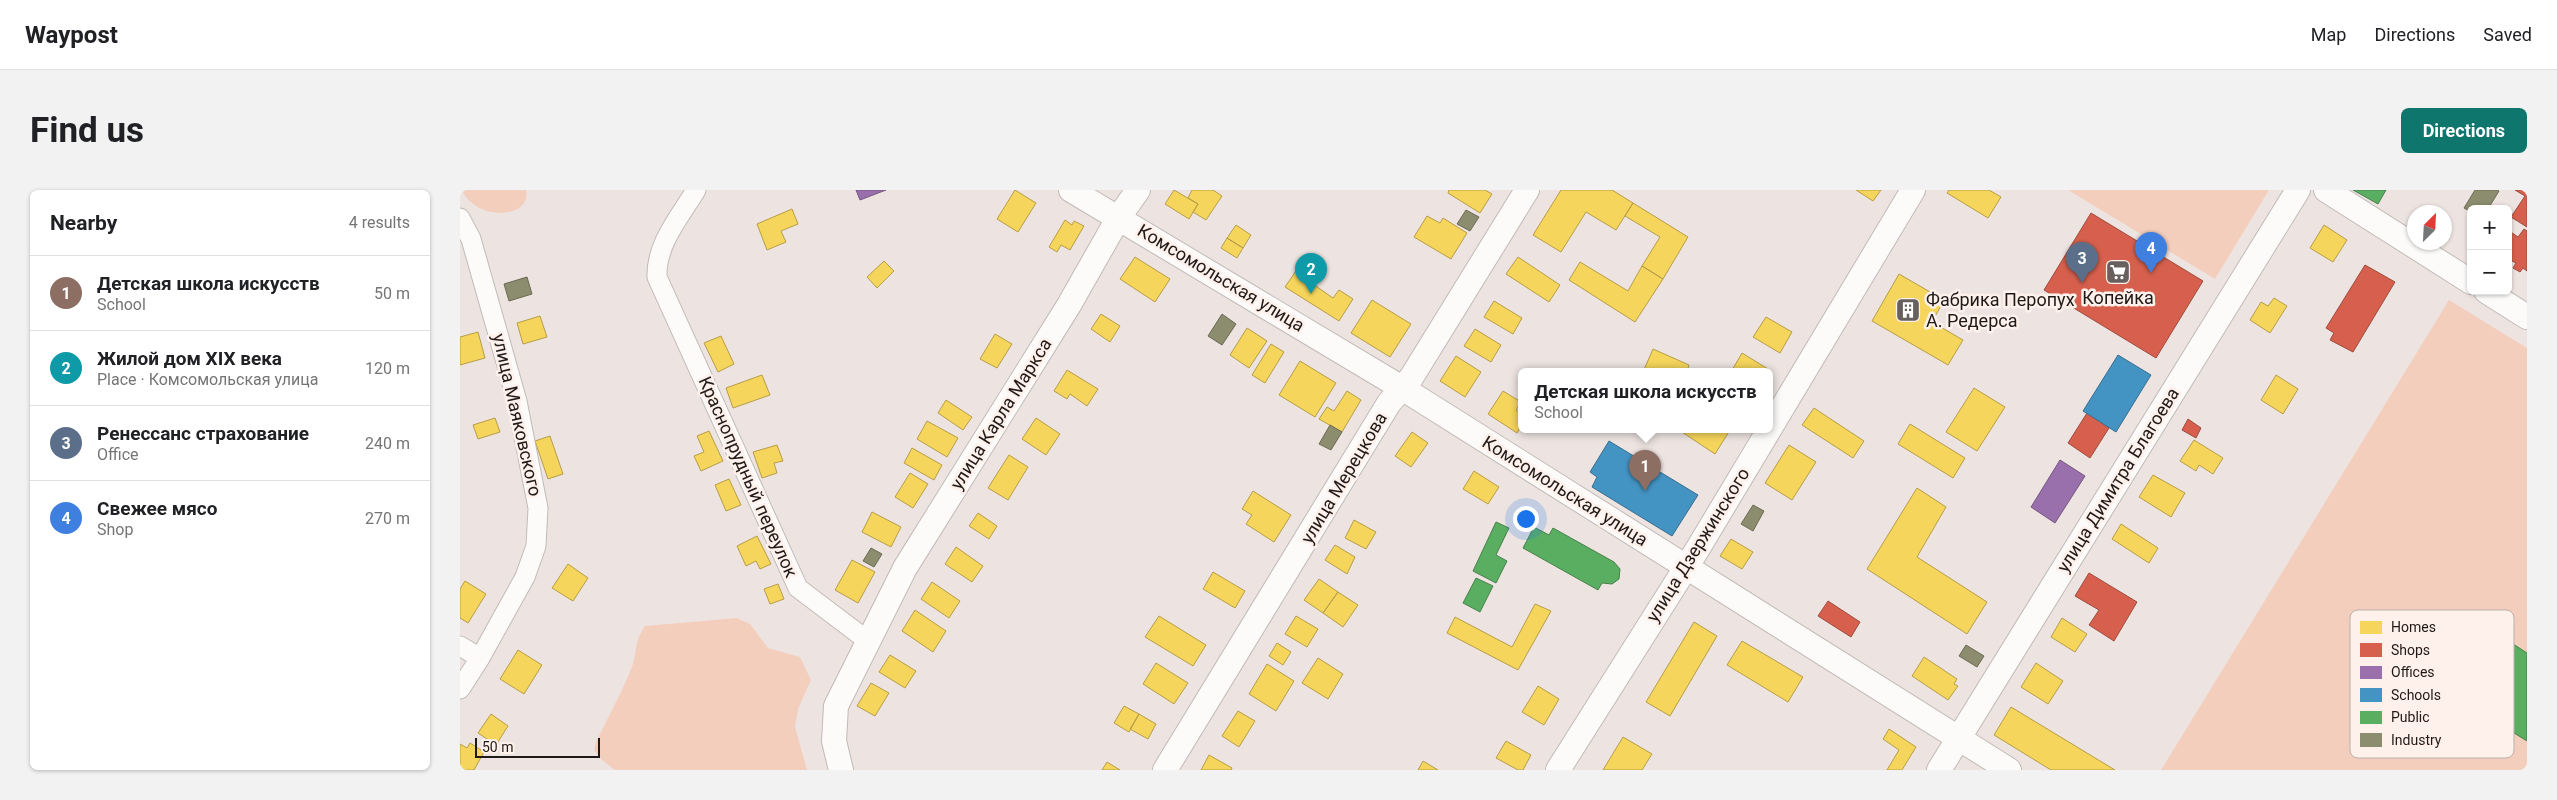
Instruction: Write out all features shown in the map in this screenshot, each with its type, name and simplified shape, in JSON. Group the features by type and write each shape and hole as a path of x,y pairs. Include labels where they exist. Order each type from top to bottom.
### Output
{"street":[{"name":"Краснопрудный переулок","path":"696,190 662,245 656,261 657,277 798,588 868,641"},
{"name":"Комсомольская улица","path":"1071,190 1402,388 2009,770"},
{"name":"улица Карла Маркса","path":"868,641 904,568 1069,304 1119,217 1138,190"},
{"name":"улица Мерецкова","path":"1166,770 1389,403 1402,388 1527,190"},
{"name":"улица Дзержинского","path":"1773,422 1913,190"},
{"name":"улица Димитра Благоева","path":"1938,770 2298,190"},
{"path":"2326,190 2467,279"},
{"name":"улица Маяковского","path":"460,218 471,239 517,401 538,508 536,546 525,577 480,658 460,689"},
{"path":"2492,295 2527,317"},
{"name":"улица Дзержинского","path":"1558,770 1686,566 1766,433"},
{"path":"841,770 834,741 836,706 868,641"},
{"path":"460,646 480,658"}],"shaded area":[{"path":"462,190 526,190 526,200 520,207 512,211 490,212 478,207 469,200"},
{"path":"2068,190 2269,190 2215,279"},
{"path":"2449,300 2527,348 2527,770 2161,770"},
{"path":"737,618 750,624 768,648 800,657 811,680 798,709 795,727 807,770 615,770 602,760 594,750 596,742 632,667 639,636 645,626"}],"building: Homes":[{"path":"1015,190 1036,203 1018,232 997,219"},
{"path":"1174,190 1198,204 1189,219 1165,204"},
{"path":"1192,190 1213,190 1222,196 1206,220 1193,212 1198,204 1188,198"},
{"path":"1449,190 1485,190 1492,194 1480,213 1448,193"},
{"path":"1561,190 1612,190 1633,203 1616,230 1586,212 1561,252 1533,235"},
{"path":"1856,190 1881,190 1873,201"},
{"path":"1949,190 1989,190 2001,197 1988,218 1947,193"},
{"path":"1633,203 1688,237 1663,279 1642,266 1660,237 1625,216"},
{"path":"792,209 798,224 781,231 786,242 767,250 757,224"},
{"path":"1427,216 1440,223 1443,218 1467,233 1451,259 1414,237"},
{"path":"1065,220 1072,225 1074,221 1084,226 1070,250 1061,245 1057,252 1049,247"},
{"path":"1236,225 1251,235 1243,248 1227,238"},
{"path":"2324,225 2347,240 2333,262 2310,248"},
{"path":"1227,238 1243,248 1237,258 1221,248"},
{"path":"1135,257 1170,279 1155,302 1120,279"},
{"path":"1518,257 1560,285 1549,302 1506,274"},
{"path":"884,261 894,271 877,288 867,277"},
{"path":"1580,262 1628,291 1642,266 1663,279 1635,322 1569,280"},
{"path":"1300,265 1316,274 1310,282 1333,298 1339,290 1353,299 1339,321 1285,287"},
{"name":"Фабрика Перопух А. Редерса","path":"1899,274 1944,300 1932,322 1963,340 1948,365 1872,321"},
{"path":"2274,298 2287,306 2270,333 2250,320 2261,302 2268,306"},
{"path":"1372,300 1411,324 1390,357 1351,333"},
{"path":"1494,301 1522,318 1513,334 1484,317"},
{"path":"1101,314 1120,326 1110,342 1091,329"},
{"path":"540,316 547,337 523,344 517,323"},
{"path":"1766,317 1792,332 1780,353 1753,337"},
{"path":"1247,328 1267,341 1249,368 1230,355"},
{"path":"1475,329 1501,345 1491,362 1464,346"},
{"path":"478,332 485,358 460,365 460,337"},
{"path":"995,334 1012,344 997,368 980,359"},
{"path":"721,336 734,364 718,372 704,343"},
{"path":"1271,344 1284,352 1265,383 1252,375"},
{"path":"1653,349 1689,365 1688,368 1645,368"},
{"path":"1742,353 1766,368 1733,368"},
{"path":"1456,356 1481,372 1465,397 1440,381"},
{"path":"1300,361 1336,383 1315,417 1279,395"},
{"path":"1067,370 1098,389 1087,406 1070,394 1067,399 1054,391"},
{"path":"762,375 770,395 733,408 726,388"},
{"path":"2276,375 2298,389 2283,414 2261,400"},
{"path":"1974,388 2005,407 1977,451 1946,432"},
{"path":"1347,391 1361,400 1342,432 1319,419 1327,407 1334,411"},
{"path":"1503,391 1518,400 1516,410 1518,412 1517,433 1488,414"},
{"path":"946,400 972,417 963,430 938,413"},
{"path":"1814,408 1864,441 1853,458 1802,425"},
{"path":"495,418 500,432 478,439 473,425"},
{"path":"1036,418 1060,434 1046,455 1022,439"},
{"path":"927,421 958,438 947,457 917,439"},
{"path":"1910,424 1965,458 1953,478 1898,444"},
{"path":"709,431 723,461 701,471 694,456 704,452 697,436"},
{"path":"1412,432 1428,443 1411,467 1395,456"},
{"path":"1684,433 1728,433 1715,454"},
{"path":"550,436 563,474 548,479 535,441"},
{"path":"2194,440 2223,458 2213,474 2199,465 2196,471 2180,461"},
{"path":"777,445 783,461 774,463 777,473 762,478 753,452"},
{"path":"1789,445 1816,462 1792,500 1765,483"},
{"path":"912,448 942,465 934,480 904,463"},
{"path":"1009,455 1028,467 1008,500 988,488"},
{"path":"1474,471 1499,487 1488,504 1463,489"},
{"path":"910,473 928,484 913,508 895,497"},
{"path":"2153,475 2185,493 2171,517 2139,497"},
{"path":"729,479 741,505 726,511 715,485"},
{"path":"1917,488 1946,507 1917,557 1987,602 1967,634 1867,569"},
{"path":"1253,491 1291,515 1274,542 1246,524 1252,515 1242,509"},
{"path":"872,512 901,527 891,547 862,532"},
{"path":"978,513 997,526 989,539 969,526"},
{"path":"1354,520 1376,532 1366,549 1345,538"},
{"path":"2121,524 2158,548 2149,563 2112,539"},
{"path":"757,536 771,564 760,569 756,561 746,566 737,546"},
{"path":"1731,539 1753,552 1742,569 1720,556"},
{"path":"1335,545 1355,557 1347,574 1325,560"},
{"path":"956,547 983,566 972,582 945,564"},
{"path":"852,560 875,572 858,603 835,590"},
{"path":"568,564 588,578 573,601 552,588"},
{"path":"1213,572 1245,591 1235,608 1203,589"},
{"path":"1319,579 1338,592 1323,613 1304,600"},
{"path":"465,581 486,594 468,623 460,618 460,589"},
{"path":"932,582 960,601 949,618 921,599"},
{"path":"778,584 784,599 770,604 764,589"},
{"path":"1338,592 1358,605 1343,627 1323,613"},
{"path":"1535,604 1551,611 1518,670 1447,633 1455,617 1512,647"},
{"path":"915,610 946,631 933,652 902,631"},
{"path":"1159,616 1206,645 1193,666 1145,637"},
{"path":"1296,616 1318,629 1307,647 1285,634"},
{"path":"2062,618 2087,634 2075,652 2051,637"},
{"path":"1694,622 1717,636 1670,716 1646,702"},
{"path":"1742,641 1803,677 1788,702 1727,665"},
{"path":"1277,643 1291,652 1283,665 1269,656"},
{"path":"518,650 542,665 524,694 500,679"},
{"path":"890,655 916,671 905,688 879,672"},
{"path":"1924,657 1957,679 1954,684 1958,686 1948,700 1912,676"},
{"path":"1318,658 1343,674 1328,699 1302,683"},
{"path":"1156,663 1188,683 1174,704 1143,684"},
{"path":"2036,663 2063,681 2048,704 2021,687"},
{"path":"1267,664 1294,681 1276,711 1249,694"},
{"path":"871,683 889,693 875,716 857,706"},
{"path":"1538,686 1559,699 1544,725 1522,712"},
{"path":"1124,706 1139,714 1129,732 1114,723"},
{"path":"2011,707 2115,770 2051,770 1994,735"},
{"path":"1238,711 1255,721 1239,747 1222,736"},
{"path":"491,714 508,726 496,745 478,733"},
{"path":"1139,714 1156,724 1148,739 1130,729"},
{"path":"1889,729 1916,747 1902,770 1887,770 1899,750 1883,739"},
{"path":"1623,737 1652,754 1642,770 1603,770"},
{"path":"1506,741 1531,755 1523,770 1518,770 1496,758"},
{"path":"470,743 484,752 474,770 465,770 460,767 460,744 467,748"},
{"path":"1209,755 1232,768 1231,770 1201,770"},
{"path":"1423,761 1438,770 1418,770"},
{"path":"1107,762 1120,770 1102,770"}],"building: Shops":[{"path":"2515,190 2527,190 2527,227 2512,218 2525,196"},
{"path":"2091,213 2203,281 2156,358 2044,290"},
{"path":"2524,229 2527,231 2527,271 2523,268 2520,272 2513,268 2516,263 2512,261 2512,233 2518,237"},
{"path":"2365,265 2395,282 2353,352 2330,340 2334,333 2326,328"},
{"path":"2087,413 2109,428 2090,458 2068,443"},
{"path":"2188,419 2201,428 2196,438 2182,430"},
{"path":"2089,573 2137,602 2114,641 2089,625 2099,610 2075,596"},
{"path":"1828,601 1860,622 1851,637 1818,616"}],"building: Offices":[{"path":"856,190 886,190 860,200"},
{"path":"2060,460 2085,476 2055,523 2031,507"}],"building: Schools":[{"path":"2118,355 2151,375 2116,432 2083,411"},
{"path":"1609,441 1698,495 1672,536 1592,487 1597,477 1590,472"}],"building: Public":[{"path":"2353,190 2386,190 2378,204"},
{"path":"1496,522 1509,528 1496,555 1507,561 1496,583 1473,571"},
{"path":"1534,527 1549,535 1553,528 1614,562 1620,569 1619,579 1612,584 1602,583 1598,590 1523,548"},
{"path":"1476,578 1493,586 1480,612 1463,603"},
{"path":"2514,645 2527,653 2527,741 2514,733"}],"building: Industry":[{"path":"2475,190 2499,191 2490,205 2467,205 2467,210 2464,208"},
{"path":"1466,210 1479,217 1470,231 1457,224"},
{"path":"527,277 532,294 509,301 504,284"},
{"path":"1222,314 1236,324 1222,345 1208,336"},
{"path":"1330,425 1342,432 1331,450 1319,444"},
{"path":"1753,505 1764,511 1753,531 1741,524"},
{"path":"871,548 882,554 874,567 863,561"},
{"path":"1966,645 1984,656 1977,667 1959,656"}],"place":[{"name":"Копейка","path":"2118,272"},
{"name":"Свежее мясо","path":"2151,273"},
{"name":"Ренессанс страхование","path":"2082,283"},
{"name":"Жилой дом XIX века","path":"1311,294"},
{"name":"Фабрика Перопух А. Редерса","path":"1908,310"},
{"name":"Детская школа искусств","path":"1645,491"}]}
